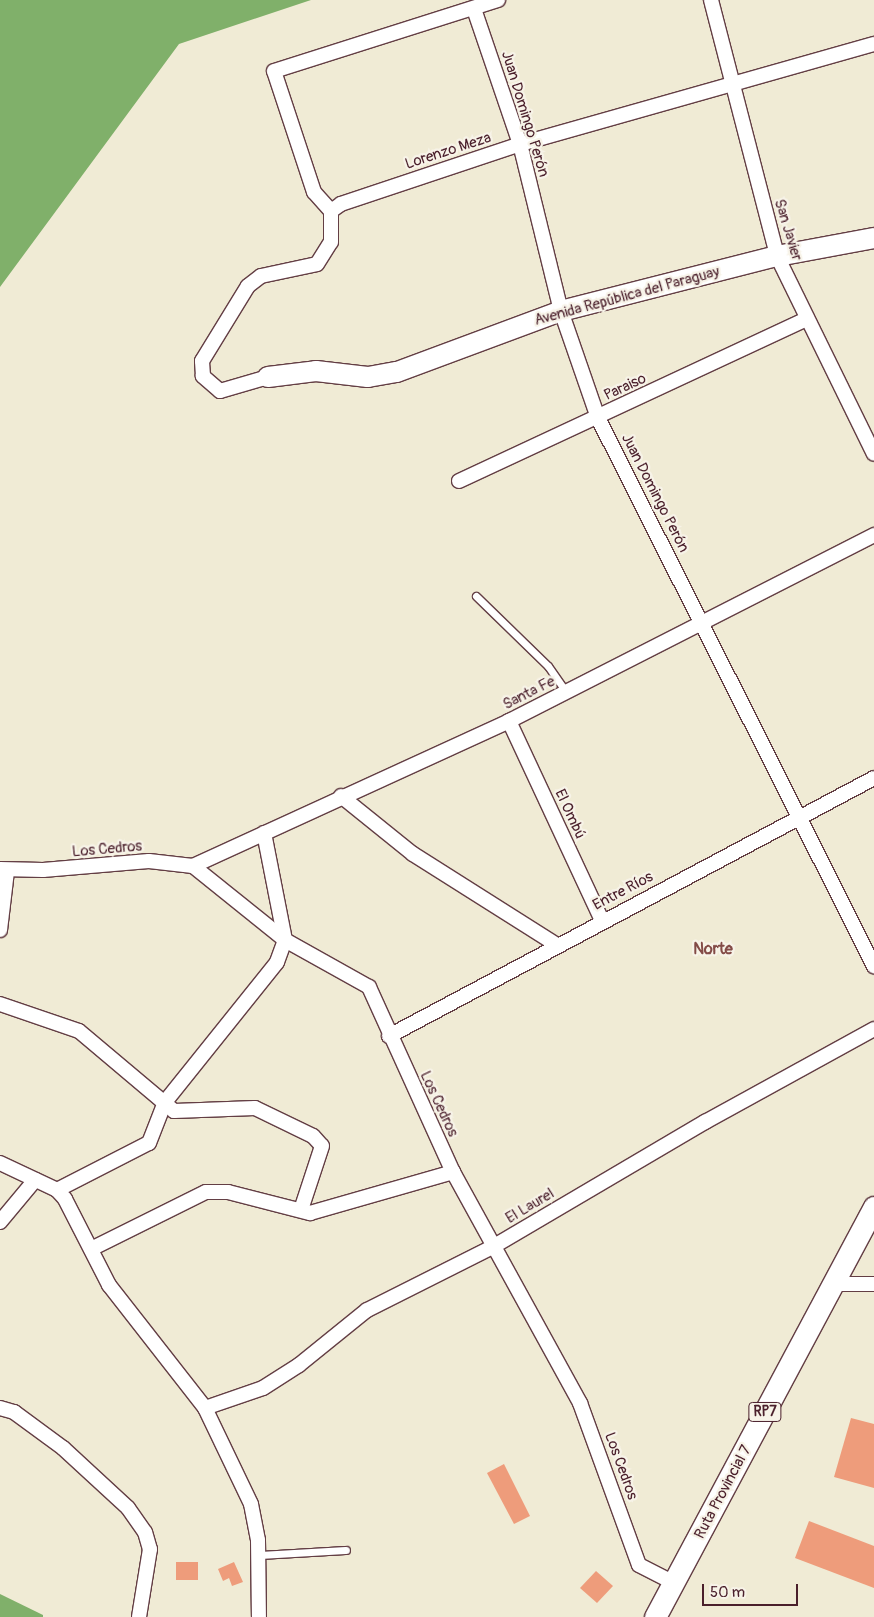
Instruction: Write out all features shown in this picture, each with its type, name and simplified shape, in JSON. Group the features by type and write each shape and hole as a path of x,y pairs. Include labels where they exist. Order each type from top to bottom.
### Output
{"main road":[{"name":"Avenida República del Paraguay","path":"268,377 316,370 368,377 397,372 561,311 777,256 874,238"},
{"name":"Ruta Provincial 7","path":"655,1617 874,1207"}],"street":[{"path":"268,377 220,392 203,376 202,361 248,286 261,276 317,264 331,242 328,224 331,211 314,192 274,71 498,0"},
{"name":"San Javier","path":"711,0 731,87 777,256 805,320 874,454"},
{"name":"Juan Domingo Perón","path":"474,9 520,144 561,311 598,418 703,623 796,817 874,966"},
{"name":"Lorenzo Meza","path":"331,211 520,144 731,87 874,44"},
{"name":"Paraiso","path":"459,481 598,418 805,320"},
{"name":"Santa Fe","path":"193,866 341,796 509,721 874,536"},
{"name":"El Ombú","path":"509,721 602,920"},
{"name":"Entre Ríos","path":"389,1036 602,920 796,817 874,778"},
{"path":"341,796 413,854 557,945"},
{"path":"57,1190 149,1143 165,1102 277,962 285,940 264,833"},
{"name":"Los Cedros","path":"4,870 149,861 193,866 285,940 369,987 389,1036 452,1172 496,1245 580,1403 639,1565 674,1583"},
{"path":"0,930 4,870"},
{"path":"0,1004 80,1031 165,1102 184,1114 255,1108 313,1136 322,1146 301,1210"},
{"name":"El Laurel","path":"205,1408 263,1388 300,1365 367,1310 496,1245 705,1122 874,1029"},
{"path":"0,1164 57,1190 130,1315 205,1408 251,1504 259,1556 260,1617"},
{"path":"91,1249 206,1192 228,1192 301,1210 334,1208 452,1172"},
{"path":"0,1222 35,1180"},
{"path":"834,1284 874,1284"},
{"path":"0,1408 14,1412 63,1448 128,1508 146,1532 150,1549 139,1617"}],"lane":[{"path":"476,596 548,666 566,692"},
{"path":"259,1556 346,1550"}],"green space":[{"path":"0,0 311,0 179,44 0,287"},
{"path":"0,1594 43,1615 43,1617 0,1617"}],"building":[{"path":"851,1418 874,1424 874,1488 834,1477"},
{"path":"504,1464 530,1516 514,1524 487,1473"},
{"path":"809,1521 874,1546 874,1588 795,1558"},
{"path":"176,1562 198,1562 198,1580 176,1580"},
{"path":"234,1562 243,1582 232,1586 229,1578 223,1581 218,1569"},
{"path":"596,1571 613,1586 597,1603 580,1588"}],"district":[{"name":"Norte","path":"713,949"}]}
